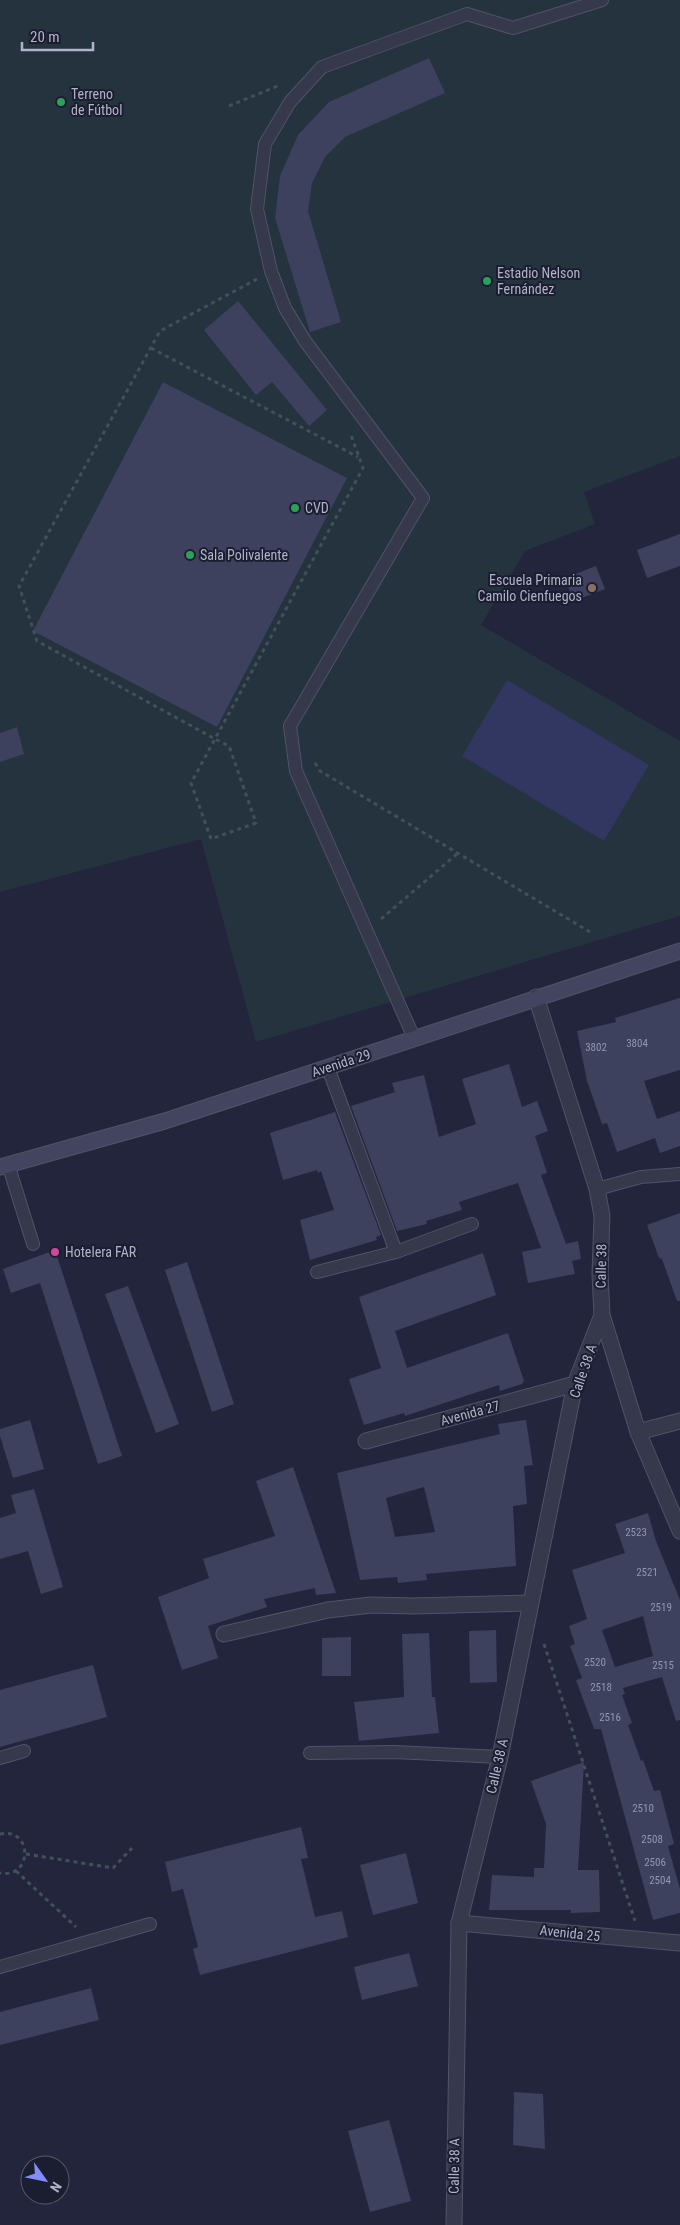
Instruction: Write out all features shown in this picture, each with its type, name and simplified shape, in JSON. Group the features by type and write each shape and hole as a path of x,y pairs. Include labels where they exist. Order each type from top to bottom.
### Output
{"main road":[{"name":"Avenida 29","path":"4,1166 165,1121 680,951"}],"street":[{"name":"Calle 38","path":"536,997 597,1190 602,1216 600,1274 602,1315 638,1432 680,1531"},
{"name":"Calle 38 A","path":"454,2225 460,1923 500,1757 575,1384 602,1315"},
{"name":"Avenida 27","path":"366,1442 575,1384"},
{"path":"638,1432 680,1421"},
{"path":"224,1634 328,1610 371,1605 414,1606 530,1603"},
{"name":"Avenida 25","path":"460,1923 680,1943"}],"lane":[{"path":"414,1038 296,771 290,726 423,498 305,342 285,308 271,271 258,210 265,144 290,102 322,67 467,14 513,28 602,0"},
{"path":"328,1068 396,1252"},
{"path":"4,1166 33,1244"},
{"path":"597,1190 641,1177 680,1174"},
{"path":"317,1272 396,1252 472,1224"},
{"path":"0,1758 24,1751"},
{"path":"310,1753 394,1752 500,1757"},
{"path":"0,1967 150,1924"}],"path":[{"path":"229,106 285,83"},
{"path":"271,271 160,331 19,586 36,641 215,739 229,746 256,823 211,839 191,783 215,739 363,468 350,432"},
{"path":"151,348 359,458"},
{"path":"312,758 320,772 590,932"},
{"path":"367,931 458,853"},
{"path":"543,1641 641,1940"},
{"path":"0,1834 11,1834 17,1837 22,1841 26,1854 21,1866 16,1871 0,1873"},
{"path":"26,1854 113,1868 132,1848"},
{"path":"16,1871 91,1941"}],"shaded area":[{"name":"CVD","path":"0,0 680,0 680,456 584,492 595,524 525,551 481,625 680,741 680,916 256,1042 201,839 0,892"}],"water":[{"path":"507,680 649,765 604,841 462,756"}],"building":[{"path":"429,58 445,93 345,137 325,157 312,183 308,211 341,322 310,332 275,218 280,176 298,135 329,102"},
{"path":"238,301 327,410 309,426 272,382 256,395 204,330"},
{"name":"Sala Polivalente","path":"163,382 347,478 217,727 33,631"},
{"path":"680,534 680,566 647,578 637,550"},
{"path":"596,566 605,589 574,601 565,578"},
{"path":"17,727 24,754 0,762 0,733"},
{"path":"680,998 680,1070 644,1081 657,1119 680,1111 680,1146 660,1153 655,1138 617,1152 607,1123 602,1124 587,1081 577,1031 616,1022 615,1018"},
{"path":"509,1064 522,1107 537,1101 548,1131 535,1136 547,1173 541,1175 566,1244 578,1241 581,1259 572,1261 575,1274 528,1283 522,1252 541,1248 518,1183 459,1202 462,1210 426,1221 427,1224 397,1231 351,1106 395,1092 392,1083 424,1075 439,1137 476,1124 462,1079"},
{"path":"335,1112 381,1235 376,1237 377,1240 310,1260 300,1220 334,1210 321,1171 318,1173 317,1170 283,1180 270,1133"},
{"path":"680,1213 680,1301 677,1301 647,1225"},
{"path":"55,1250 122,1456 98,1464 40,1283 11,1293 3,1269"},
{"path":"483,1253 496,1295 395,1331 407,1368 508,1333 524,1381 522,1384 500,1391 499,1385 405,1416 404,1413 364,1425 349,1379 381,1368 359,1297"},
{"path":"187,1262 234,1404 212,1412 165,1270"},
{"path":"128,1286 179,1424 156,1433 105,1294"},
{"path":"30,1420 44,1469 13,1478 0,1436 0,1429"},
{"path":"526,1420 533,1465 524,1466 527,1504 513,1506 516,1566 426,1574 427,1580 398,1583 397,1577 360,1580 337,1473 500,1434 498,1424","holes":["424,1487 435,1532 395,1537 386,1498"]},
{"path":"293,1467 336,1593 316,1595 315,1588 264,1599 267,1607 208,1626 218,1658 182,1670 158,1597 209,1578 203,1559 275,1536 256,1481"},
{"path":"34,1489 63,1587 41,1594 28,1551 0,1559 0,1518 16,1513 11,1495"},
{"path":"648,1513 656,1541 680,1600 680,1720 676,1721 662,1677 623,1688 625,1694 622,1695 632,1723 628,1725 641,1761 643,1760 654,1791 660,1790 674,1844 668,1846 680,1889 680,1913 653,1920 601,1729 594,1729 576,1680 582,1678 570,1646 575,1644 569,1626 587,1619 572,1570 625,1553 615,1524","holes":["643,1616 653,1656 615,1667 602,1630"]},
{"path":"496,1630 497,1682 470,1683 469,1631"},
{"path":"429,1633 432,1697 435,1697 439,1733 359,1741 354,1702 404,1697 402,1634"},
{"path":"351,1637 351,1676 322,1676 322,1638"},
{"path":"93,1665 107,1717 0,1747 0,1690"},
{"path":"584,1762 578,1870 599,1870 600,1912 571,1913 571,1910 489,1910 492,1875 534,1877 534,1868 544,1868 546,1824 531,1781"},
{"path":"301,1827 308,1858 301,1859 315,1917 342,1911 348,1937 200,1975 193,1949 198,1947 183,1889 172,1892 165,1862"},
{"path":"406,1853 418,1903 373,1915 360,1865"},
{"path":"409,1953 418,1986 362,2000 354,1967"},
{"path":"91,1988 99,2020 0,2045 0,2012"},
{"path":"514,2092 543,2094 545,2149 513,2145"},
{"path":"389,2120 411,2201 370,2212 348,2131"}],"place":[{"name":"Terreno de Fútbol","path":"61,102"},
{"name":"Estadio Nelson Fernández","path":"487,281"},
{"name":"CVD","path":"295,508"},
{"name":"Sala Polivalente","path":"190,555"},
{"name":"Escuela Primaria Camilo Cienfuegos","path":"592,588"},
{"name":"Hotelera FAR","path":"55,1252"}]}
